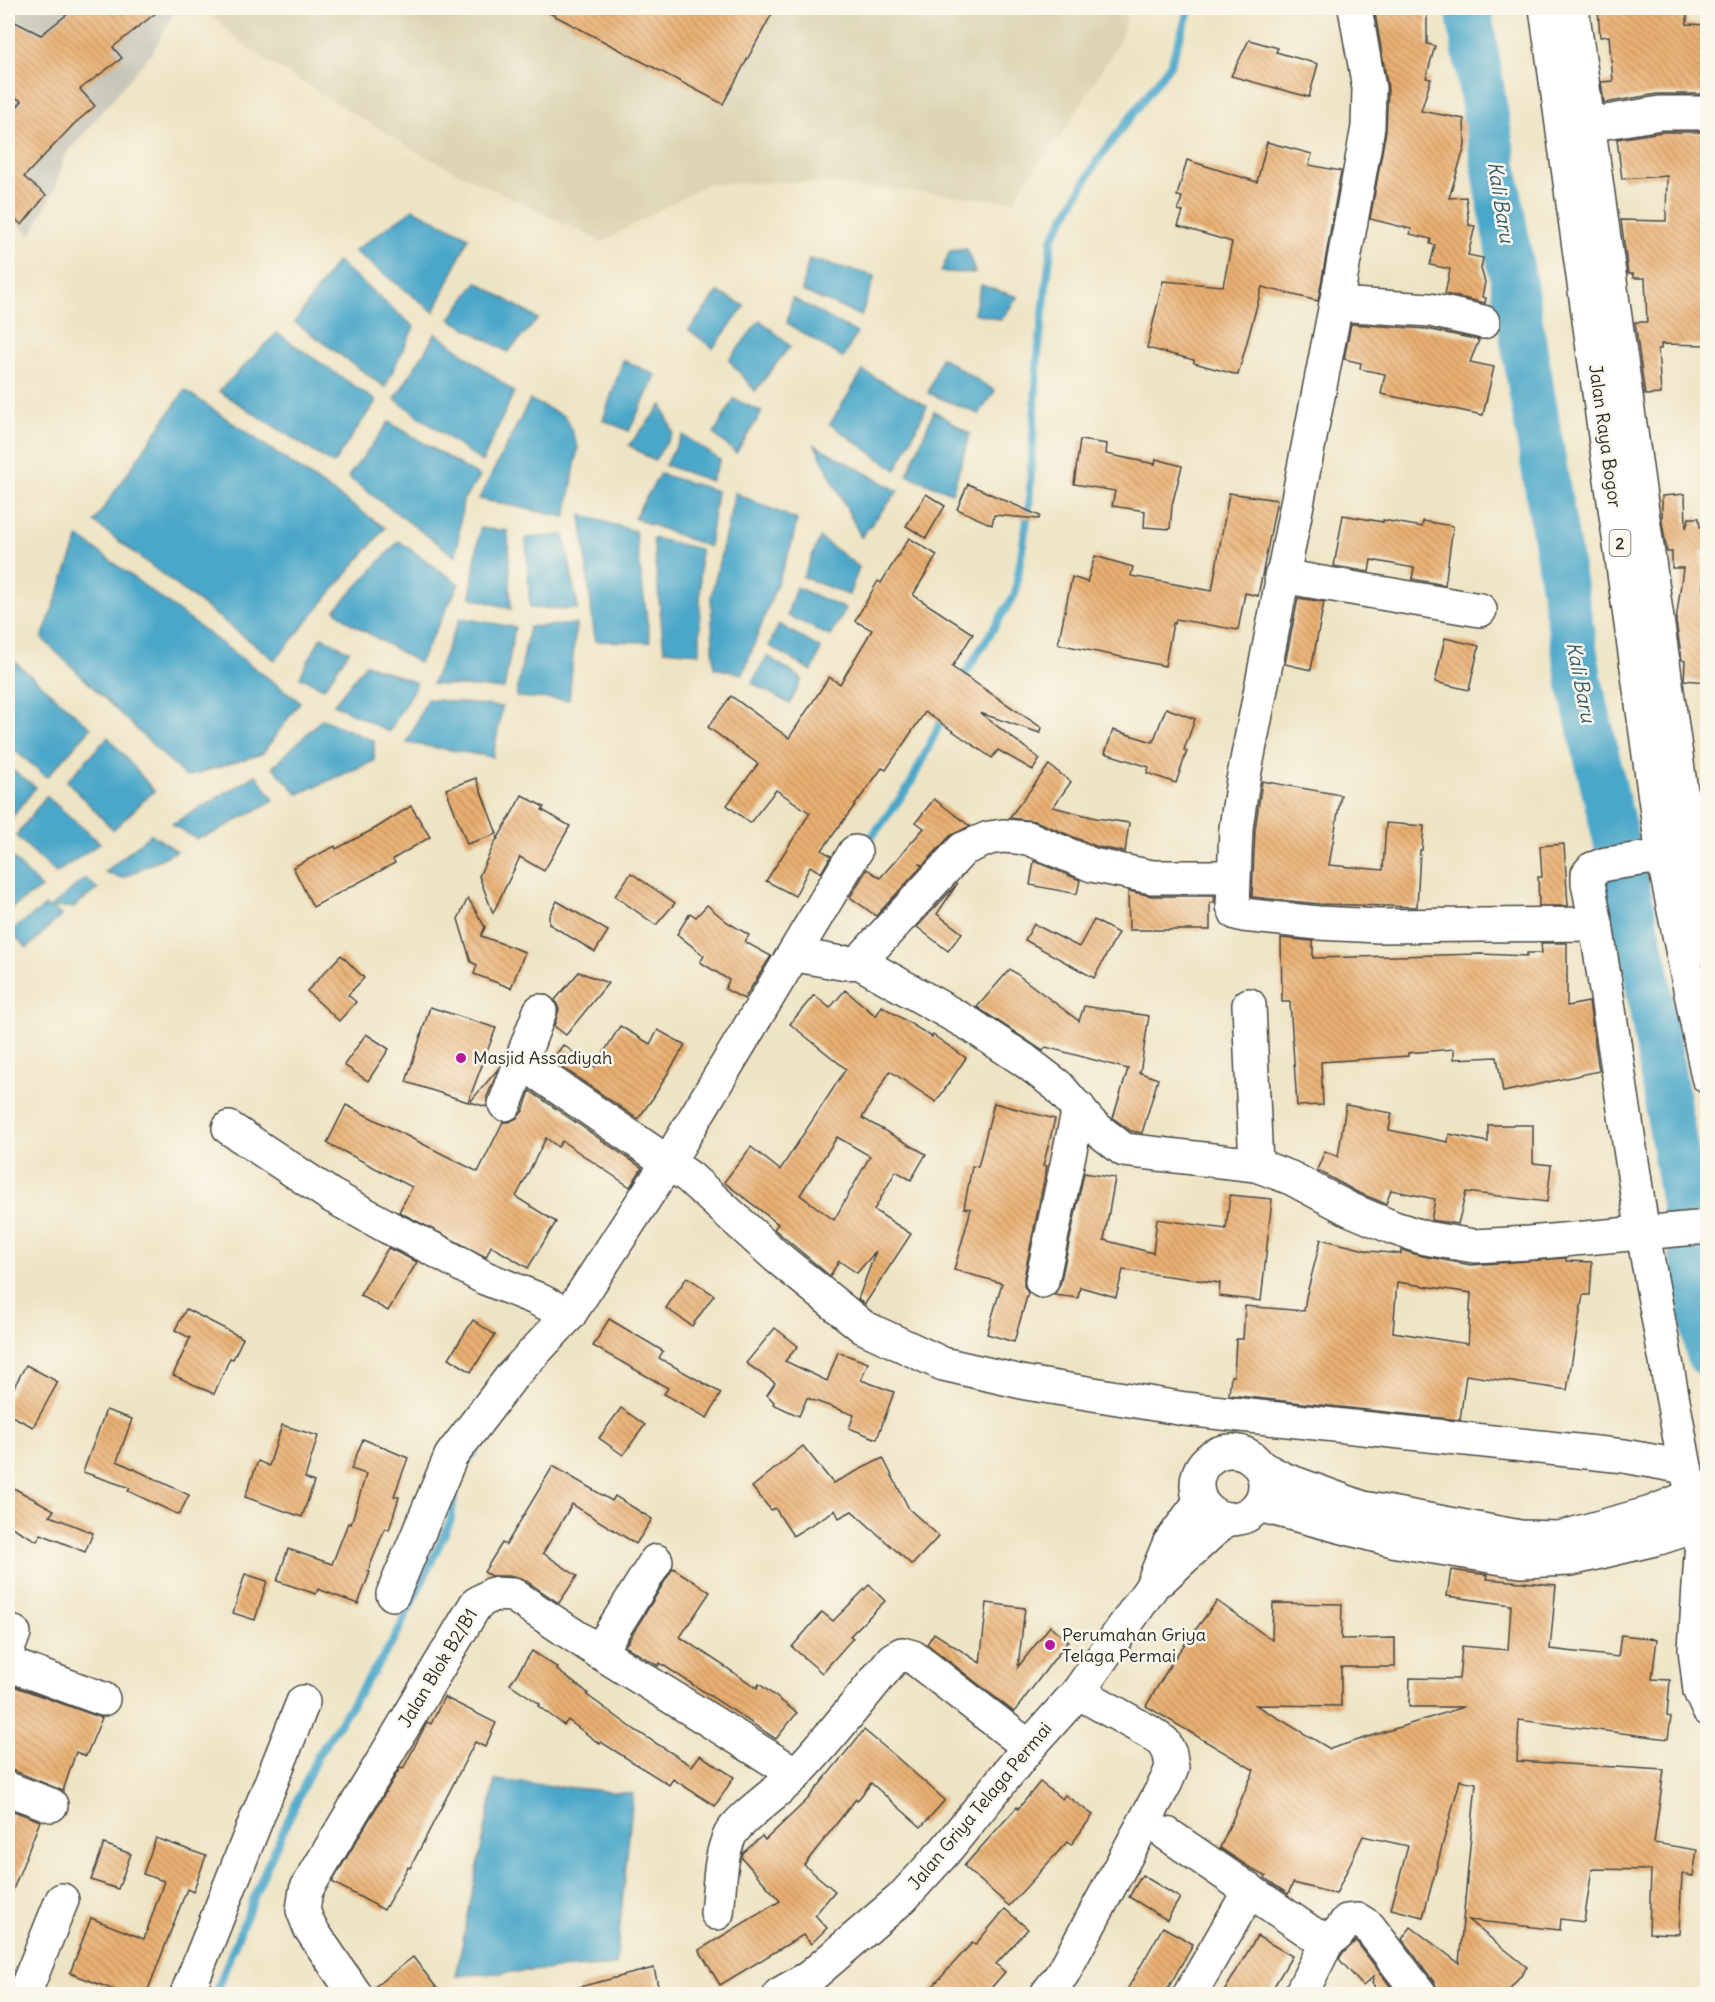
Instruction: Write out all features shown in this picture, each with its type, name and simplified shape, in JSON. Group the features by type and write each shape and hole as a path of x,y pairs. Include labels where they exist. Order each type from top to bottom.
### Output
{"main road":[{"path":"1355,8 1370,100 1368,127 1336,304 1281,576 1242,786 1236,828 1233,906 1236,913 1243,915 1318,923 1379,926 1596,924"},
{"name":"Jalan Raya Bogor","path":"1546,8 1652,858 1707,1077"},
{"name":"Jalan Raya Bogor","path":"1572,8 1689,844 1707,948"},
{"path":"1588,125 1660,113 1707,113"},
{"path":"1336,304 1430,310 1483,322"},
{"path":"1281,576 1480,610"},
{"path":"850,963 963,849 989,838 1003,836 1028,838 1092,864 1152,877 1233,877"},
{"path":"393,1594 451,1456 512,1376 569,1315 677,1168 855,852"},
{"path":"1652,858 1592,868 1588,874 1588,883 1701,1497 1695,1649 1700,1691 1707,1709"},
{"path":"798,956 850,963 971,1025 1058,1086 1092,1125 1124,1150"},
{"path":"1249,1005 1256,1165"},
{"path":"505,1104 540,1011"},
{"path":"520,1061 677,1168 777,1257 863,1327 944,1364 1026,1383 1185,1409 1624,1456 1701,1497"},
{"path":"1042,1281 1079,1108"},
{"path":"229,1128 332,1196 388,1227 485,1278 535,1298 569,1315"},
{"path":"1068,1158 1124,1150 1256,1165 1291,1178 1348,1209 1394,1228 1425,1238 1474,1246 1651,1234 1707,1227"},
{"path":"1225,1451 1239,1452 1251,1457 1260,1467 1265,1479 1265,1493 1251,1514 1239,1519 1213,1511 1196,1490 1197,1476 1203,1464 1213,1455 1225,1451"},
{"path":"1260,1467 1284,1479 1363,1508 1520,1537 1560,1538 1655,1526"},
{"path":"1259,1505 1397,1541 1521,1560 1571,1559 1655,1526 1701,1497"},
{"name":"Jalan Griya Telaga Permai","path":"780,1995 810,1977 902,1898 945,1851 1029,1747 1078,1692 1151,1588 1169,1544 1213,1511"},
{"path":"599,1652 656,1560"},
{"name":"Jalan Blok B2/B1","path":"355,1995 310,1928 303,1910 306,1890 476,1604 493,1593 513,1595 599,1652 796,1774"},
{"path":"10,1649 103,1699"},
{"path":"717,1912 723,1859 731,1834 796,1774 834,1733 893,1659 902,1654 913,1658 1029,1747"},
{"path":"1047,1995 1063,1973 1167,1782 1172,1768 1170,1754 1164,1742 1078,1692"},
{"path":"187,1995 303,1702"},
{"path":"8,1789 51,1805"},
{"path":"1167,1834 1313,1934 1328,1940"},
{"path":"1190,1995 1250,1890"},
{"path":"24,1995 62,1900"},
{"path":"1301,1995 1328,1940 1337,1935 1347,1921 1358,1920 1369,1927 1420,1995"}],"shaded area":[{"path":"8,8 177,8 153,51 64,157 55,189 31,235 8,217"},
{"path":"204,8 1129,8 1120,40 1062,135 1026,179 1014,201 807,182 707,184 602,242 424,156 251,51"}],"water":[{"path":"413,209 469,237 434,312 354,251"},
{"path":"967,249 975,273 941,272 950,251"},
{"path":"809,259 875,276 861,316 802,291"},
{"path":"337,261 414,327 385,387 295,322"},
{"path":"477,282 538,319 508,352 450,319"},
{"path":"981,285 1018,297 1001,320 974,313"},
{"path":"718,292 745,306 713,348 689,330"},
{"path":"792,298 857,333 843,358 787,323"},
{"path":"760,320 790,346 755,391 729,360"},
{"path":"277,333 376,401 333,464 219,391"},
{"path":"436,333 514,392 482,462 395,399"},
{"path":"941,357 995,391 979,414 928,393"},
{"path":"623,360 656,375 629,431 603,420"},
{"path":"863,371 927,406 896,470 830,424"},
{"path":"185,390 385,528 275,660 94,522"},
{"path":"734,399 762,412 736,453 714,434"},
{"path":"530,400 566,417 578,447 566,517 479,499"},
{"path":"662,405 673,433 654,461 629,445"},
{"path":"934,411 970,434 952,493 907,475"},
{"path":"389,422 480,477 463,500 456,557 348,477"},
{"path":"683,435 720,460 711,481 665,465"},
{"path":"815,445 898,491 861,537"},
{"path":"660,474 717,491 709,547 634,518"},
{"path":"735,493 797,520 791,546 743,674 714,668 711,597"},
{"path":"581,515 635,531 650,642 595,641"},
{"path":"480,528 508,531 511,609 470,597"},
{"path":"564,535 578,609 530,608 526,538"},
{"path":"79,537 300,702 262,754 186,777 42,638"},
{"path":"653,538 700,549 700,653 664,650"},
{"path":"820,538 859,567 849,595 803,577"},
{"path":"399,541 459,584 419,663 349,622 335,610"},
{"path":"796,587 846,609 830,636 787,615"},
{"path":"460,618 515,627 504,689 432,684"},
{"path":"576,624 569,700 516,697 529,627"},
{"path":"779,624 821,649 812,671 769,646"},
{"path":"321,637 349,651 324,688 300,677"},
{"path":"8,656 91,728 47,777 8,745"},
{"path":"767,656 802,679 790,704 752,683"},
{"path":"366,664 417,683 389,732 334,704"},
{"path":"427,699 502,707 493,757 407,743"},
{"path":"322,719 374,741 374,761 298,794 273,767"},
{"path":"108,737 154,791 113,830 67,781"},
{"path":"8,767 36,787 8,822"},
{"path":"256,775 274,800 214,833 196,839 172,824"},
{"path":"46,796 100,843 56,873 16,836"},
{"path":"151,834 177,851 122,878 105,872"},
{"path":"8,853 41,888 8,910"},
{"path":"85,878 98,889 73,907 51,908 62,915 27,948 10,931 46,906 50,908"},
{"path":"495,1780 633,1794 616,1965 456,1976"}],"building":[{"path":"75,8 162,8 113,47 122,58 80,89 95,106 74,124 24,177 46,195 22,225 8,213 8,117 22,101 8,94 8,32 13,21 41,35"},
{"path":"540,8 775,8 723,104"},
{"path":"1374,8 1427,8 1427,44 1435,46 1426,78 1431,79 1421,111 1464,119 1465,146 1449,198 1466,197 1469,225 1475,226 1468,255 1483,258 1481,269 1485,282 1482,297 1486,298 1485,303 1445,294 1450,269 1430,265 1435,245 1430,244 1431,239 1410,234 1411,229 1370,219 1386,130 1388,88"},
{"path":"1687,8 1687,24 1707,25 1707,94 1657,94 1604,103 1601,82 1613,81 1609,36 1600,37 1598,9"},
{"path":"1249,40 1278,48 1276,52 1318,64 1309,97 1231,76"},
{"path":"1662,132 1707,132 1707,345 1661,344 1661,349 1658,349 1661,394 1645,395 1635,322 1647,322 1645,278 1633,278 1633,274 1628,274 1621,220 1666,221 1667,176 1622,179 1617,139"},
{"path":"1267,142 1312,154 1309,165 1341,171 1318,301 1262,287 1238,375 1194,363 1194,360 1147,348 1163,281 1223,286 1232,242 1178,226 1183,212 1178,210 1182,197 1177,196 1187,160 1257,182"},
{"path":"1351,324 1427,329 1479,340 1470,362 1494,367 1483,415 1381,394 1385,374 1360,369 1361,363 1344,359"},
{"path":"1080,440 1107,444 1106,454 1155,464 1156,459 1182,466 1172,505 1170,529 1144,527 1145,511 1112,506 1115,491 1074,484"},
{"path":"968,484 1040,516 1039,519 994,515 992,525 957,509"},
{"path":"1229,493 1277,500 1258,596 1245,593 1238,630 1176,619 1175,624 1173,623 1165,666 1058,644 1072,577 1087,582 1095,556 1133,567 1131,576 1212,591"},
{"path":"926,494 945,506 926,538 906,526"},
{"path":"1685,494 1686,528 1689,518 1699,518 1700,527 1707,527 1707,551 1701,551 1704,591 1707,591 1707,682 1684,680 1685,661 1682,660 1676,622 1683,568 1672,568 1672,552 1667,552 1662,522 1662,496"},
{"path":"1343,515 1422,527 1423,521 1453,526 1445,585 1412,579 1414,568 1371,560 1369,572 1334,566"},
{"path":"909,538 937,555 913,595 973,634 952,667 1042,728 1040,733 980,713 1040,759 1033,770 998,750 992,758 925,712 886,770 882,768 822,850 831,856 821,873 810,866 795,896 766,881 810,813 776,790 750,823 727,805 758,764 708,727 731,696 789,738 829,677 840,684 872,630 855,621 878,581 881,583"},
{"path":"1298,598 1324,602 1311,670 1285,664"},
{"path":"1445,638 1479,646 1469,690 1435,682"},
{"path":"1166,708 1195,719 1176,783 1147,773 1149,767 1105,753 1113,730 1153,742"},
{"path":"1049,765 1071,782 1053,807 1096,818 1129,823 1125,852 1098,847 1035,821 1009,818"},
{"path":"476,778 497,834 467,844 446,789"},
{"path":"1262,781 1341,795 1329,865 1383,870 1386,823 1424,826 1422,850 1420,850 1417,907 1319,904 1252,897 1255,830"},
{"path":"522,795 544,807 542,810 570,826 544,871 520,857 493,913 479,876 498,836 498,838"},
{"path":"934,799 970,826 950,836 923,865 919,864 922,866 876,916 850,897 867,869 880,878 924,828 916,822"},
{"path":"411,806 430,837 393,859 395,863 313,907 293,867 335,846 336,849"},
{"path":"1564,844 1568,906 1539,906 1538,877 1542,877 1540,846"},
{"path":"1034,861 1080,880 1077,894 1030,885"},
{"path":"631,873 675,903 656,925 615,896"},
{"path":"957,884 937,914 962,933 948,951 917,927"},
{"path":"1128,891 1152,896 1215,896 1214,903 1210,902 1210,930 1129,930"},
{"path":"468,898 485,927 481,936 525,952 511,988 474,974 477,965 471,962 458,919"},
{"path":"557,901 608,931 595,952 549,924 549,916"},
{"path":"707,905 727,922 749,935 745,942 771,956 744,999 725,989 729,980 700,962 704,956 677,934 690,913 696,917"},
{"path":"1094,920 1118,933 1094,978 1025,940 1034,924 1079,947"},
{"path":"1281,938 1313,941 1313,958 1481,954 1527,956 1527,953 1542,953 1541,943 1567,943 1567,1006 1589,1002 1599,1071 1503,1092 1497,1057 1454,1059 1454,1049 1408,1053 1408,1056 1321,1062 1323,1105 1297,1106 1290,1002 1282,1002"},
{"path":"341,955 364,978 348,995 356,1002 339,1021 307,991"},
{"path":"1010,969 1079,1021 1084,1006 1149,1016 1140,1073 1158,1079 1142,1133 1131,1131 1113,1118 1128,1069 1046,1047 1043,1051 977,1007"},
{"path":"579,972 608,983 566,1035 554,1026 559,1009 555,1000"},
{"path":"845,990 876,1016 882,1006 932,1037 933,1035 966,1058 936,1102 890,1071 862,1118 926,1154 911,1180 896,1171 874,1210 911,1234 865,1304 858,1299 876,1251 857,1273 839,1261 830,1276 774,1229 778,1224 724,1182 751,1147 780,1170 846,1069 790,1024 814,995 830,1008","holes":["837,1137 870,1156 834,1220 800,1195"]},
{"name":"Masjid Assadiyah","path":"430,1007 496,1028 468,1102 406,1082"},
{"path":"620,1026 650,1044 658,1030 685,1045 638,1119 552,1060 563,1045 595,1067"},
{"path":"366,1034 389,1049 368,1081 344,1065"},
{"path":"499,1068 487,1097 487,1107 470,1102"},
{"path":"530,1091 642,1168 630,1187 562,1141 558,1147 546,1138 516,1197 556,1222 528,1268 491,1246 486,1257 399,1212 412,1187 327,1143 346,1105 478,1172 503,1122 517,1118 523,1111"},
{"path":"994,1103 1055,1119 1043,1166 1047,1166 1024,1277 1024,1286 1028,1293 1014,1342 987,1334 1002,1283 954,1270 971,1209 964,1208 972,1166 978,1167"},
{"path":"1346,1105 1392,1113 1389,1130 1448,1142 1449,1134 1488,1142 1488,1125 1533,1125 1533,1163 1551,1165 1547,1202 1466,1192 1458,1224 1431,1220 1435,1199 1391,1190 1386,1204 1357,1192 1317,1170 1325,1151 1338,1157"},
{"path":"1084,1173 1115,1178 1104,1240 1153,1253 1157,1219 1226,1229 1230,1195 1272,1199 1261,1301 1219,1296 1220,1283 1123,1270 1116,1297 1080,1287 1078,1298 1054,1295 1060,1285"},
{"path":"1321,1239 1369,1251 1401,1254 1401,1250 1471,1265 1566,1258 1566,1261 1592,1262 1590,1295 1583,1295 1567,1390 1466,1375 1460,1420 1229,1395 1231,1376 1234,1376 1236,1339 1243,1339 1245,1306 1304,1311","holes":["1397,1282 1471,1293 1468,1344 1393,1332"]},
{"path":"388,1248 417,1262 388,1311 360,1295"},
{"path":"687,1277 714,1295 692,1326 666,1308"},
{"path":"186,1309 243,1338 233,1359 230,1358 214,1394 173,1375 190,1338 175,1330"},
{"path":"609,1319 663,1351 659,1358 721,1393 707,1418 664,1394 668,1388 593,1346"},
{"path":"473,1320 495,1335 471,1372 449,1358"},
{"path":"775,1328 798,1346 785,1361 827,1381 838,1352 868,1363 861,1380 894,1392 877,1439 849,1428 854,1415 807,1398 799,1416 773,1404 774,1402 767,1395 775,1383 746,1363"},
{"path":"26,1365 58,1382 33,1427 8,1414 8,1398"},
{"path":"621,1408 645,1425 623,1455 599,1438"},
{"path":"106,1410 132,1419 117,1461 189,1495 179,1515 128,1491 130,1488 83,1472"},
{"path":"282,1425 318,1436 305,1478 314,1482 302,1517 245,1497 258,1461 269,1466"},
{"path":"363,1439 408,1458 394,1496 399,1497 389,1530 385,1528 358,1604 318,1589 316,1594 277,1581 288,1549 332,1564 348,1523 351,1524 366,1474 351,1469"},
{"path":"803,1446 833,1483 883,1458 909,1509 939,1536 912,1565 852,1511 839,1518 835,1510 793,1536 775,1508 771,1510 752,1487"},
{"path":"553,1466 612,1501 615,1496 652,1519 636,1544 572,1504 543,1553 577,1576 559,1603 523,1579 514,1576 491,1576 484,1572 502,1543 506,1545"},
{"path":"8,1485 54,1510 50,1516 93,1533 85,1552 41,1534 37,1541 8,1525"},
{"path":"673,1568 710,1592 680,1637 757,1688 759,1684 797,1713 776,1739 660,1663 658,1666 625,1646"},
{"path":"1451,1570 1488,1575 1487,1579 1556,1585 1550,1649 1618,1657 1621,1635 1657,1639 1652,1679 1670,1680 1667,1716 1671,1717 1668,1739 1519,1720 1517,1761 1664,1770 1654,1843 1697,1850 1693,1876 1682,1874 1679,1934 1649,1933 1651,1870 1592,1869 1584,1922 1561,1919 1560,1930 1468,1920 1527,1967 1505,1995 1438,1995 1435,1983 1402,1939 1411,1927 1459,1963 1476,1783 1460,1780 1423,1917 1391,1909 1408,1846 1363,1836 1336,1894 1293,1883 1288,1894 1265,1878 1266,1876 1220,1848 1254,1770 1146,1706 1175,1657 1217,1601 1272,1640 1273,1603 1342,1604 1341,1639 1395,1638 1395,1667 1341,1667 1341,1706 1256,1705 1330,1749 1464,1707 1409,1707 1410,1678 1459,1679 1462,1646 1508,1650 1511,1605 1447,1596"},
{"path":"245,1574 267,1581 255,1620 233,1613"},
{"path":"869,1585 885,1601 850,1636 853,1638 822,1673 792,1647 822,1612 833,1621"},
{"path":"987,1603 1025,1608 1018,1667 1050,1626 1068,1641 1014,1712 927,1644 934,1633 980,1663"},
{"path":"532,1651 558,1668 557,1670 588,1693 587,1695 635,1730 692,1766 700,1755 734,1777 715,1806 673,1779 669,1785 601,1742 600,1744 568,1720 564,1725 538,1706 540,1704 510,1684"},
{"path":"8,1684 102,1718 86,1756 76,1752 63,1791 15,1771 8,1771"},
{"path":"444,1697 496,1723 485,1747 475,1742 410,1868 408,1867 384,1910 332,1882 400,1768 403,1769 427,1722 431,1724"},
{"path":"864,1730 945,1800 921,1827 871,1783 804,1865 835,1891 815,1915 827,1928 811,1944 803,1935 720,1985 699,1950 780,1901 742,1858 743,1853 762,1836 765,1840 807,1800"},
{"path":"1040,1782 1062,1799 1065,1795 1093,1815 1071,1845 1067,1842 1009,1906 964,1866 1017,1807 1018,1809"},
{"path":"14,1811 40,1821 9,1900 8,1830"},
{"path":"156,1838 206,1856 193,1892 187,1889 146,1995 127,1995 70,1973 91,1918 144,1939 164,1881 143,1874"},
{"path":"104,1844 131,1854 118,1889 91,1880"},
{"path":"1142,1875 1180,1898 1167,1920 1129,1897"},
{"path":"1005,1909 1028,1929 996,1964 1005,1972 985,1995 925,1995 972,1943 975,1945"},
{"path":"1163,1927 1193,1944 1164,1995 1124,1995"},
{"path":"1257,1936 1292,1956 1269,1995 1222,1995"},
{"path":"1356,1941 1397,1995 1381,1995 1372,1983 1374,1976 1363,1986 1339,1959"},
{"path":"413,1957 442,1995 373,1995 372,1989"},
{"path":"654,1968 660,1995 580,1995 579,1987"}],"waterway":[{"path":"960,682 1015,594 1029,506 1038,354 1052,239 1097,161 1170,65 1190,8"},
{"name":"Kali Baru","path":"1468,8 1580,684 1646,971 1708,1353"},
{"path":"862,850 910,785 944,715"},
{"path":"215,1994 263,1875 317,1757 394,1640 451,1520 456,1479 474,1452"}],"place":[{"name":"Masjid Assadiyah","path":"461,1058"},
{"name":"Perumahan Griya Telaga Permai","path":"1050,1645"}]}
